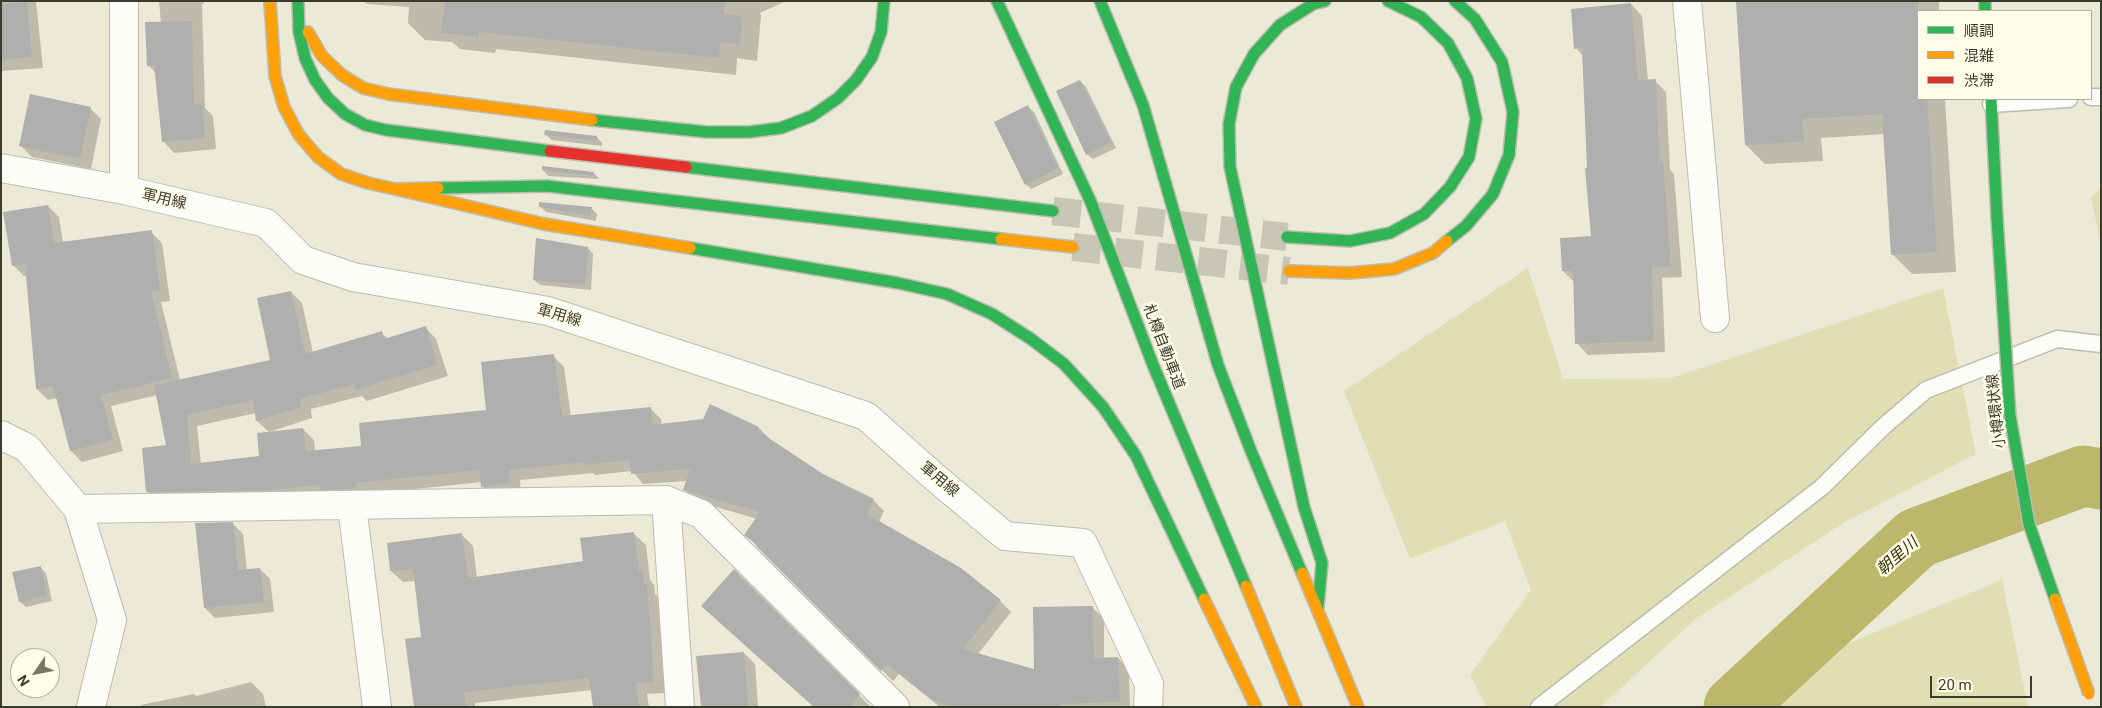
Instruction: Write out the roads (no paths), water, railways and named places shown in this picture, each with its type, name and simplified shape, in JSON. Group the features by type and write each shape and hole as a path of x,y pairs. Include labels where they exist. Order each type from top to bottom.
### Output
{"main road":[{"path":"270,1 276,76 284,107 299,135 318,157 341,174 368,183 544,224 898,282 947,294 992,314 1032,339 1064,364 1103,407 1136,456 1256,707"},
{"path":"299,1 307,30 322,56 342,75 363,88 388,94 550,116 707,132 749,132 782,128 812,116 838,98 856,80 872,58 881,32 884,1"},
{"path":"299,1 301,41 305,58 315,80 328,98 345,114 365,125 386,130 550,151 1053,211"},
{"name":"札樽自動車道","path":"997,1 1090,200 1152,365 1296,707"},
{"path":"1100,1 1143,105 1215,356 1238,417 1358,707"},
{"path":"1318,611 1322,563 1304,507 1230,167 1229,124 1236,87 1254,54 1280,24 1313,4 1325,1"},
{"path":"1287,237 1350,241 1390,233 1424,214 1450,187 1469,157 1476,119 1468,78 1448,43 1421,17 1388,1"},
{"path":"1289,271 1350,273 1394,269 1433,253 1466,226 1493,194 1509,155 1513,112 1502,62 1475,19 1455,1"},
{"name":"小樽環状線","path":"1991,101 2010,416 2029,524 2089,694 2096,707"},
{"path":"394,189 547,186 1072,247"}],"street":[{"path":"1687,1 1715,318"},
{"path":"124,5 124,190"},
{"name":"軍用線","path":"1,168 124,190 266,224 302,260 353,277 548,311 866,416 1005,536 1083,543 1149,684 1148,707"},
{"path":"1,435 27,448 78,509 112,620 92,707"},
{"path":"78,509 666,500 701,514 895,707"},
{"path":"666,500 680,707"},
{"path":"352,506 377,707"}],"lane":[{"path":"1991,101 2030,100"},
{"path":"1539,707 1822,487 1883,427 1926,390 2056,339 2101,344"}],"waterway":[{"name":"朝里川","path":"1734,707 1917,538 2083,476 2101,479"}],"tunnel":[{"path":"1053,211 1287,237"},
{"path":"1073,247 1289,271"}]}
